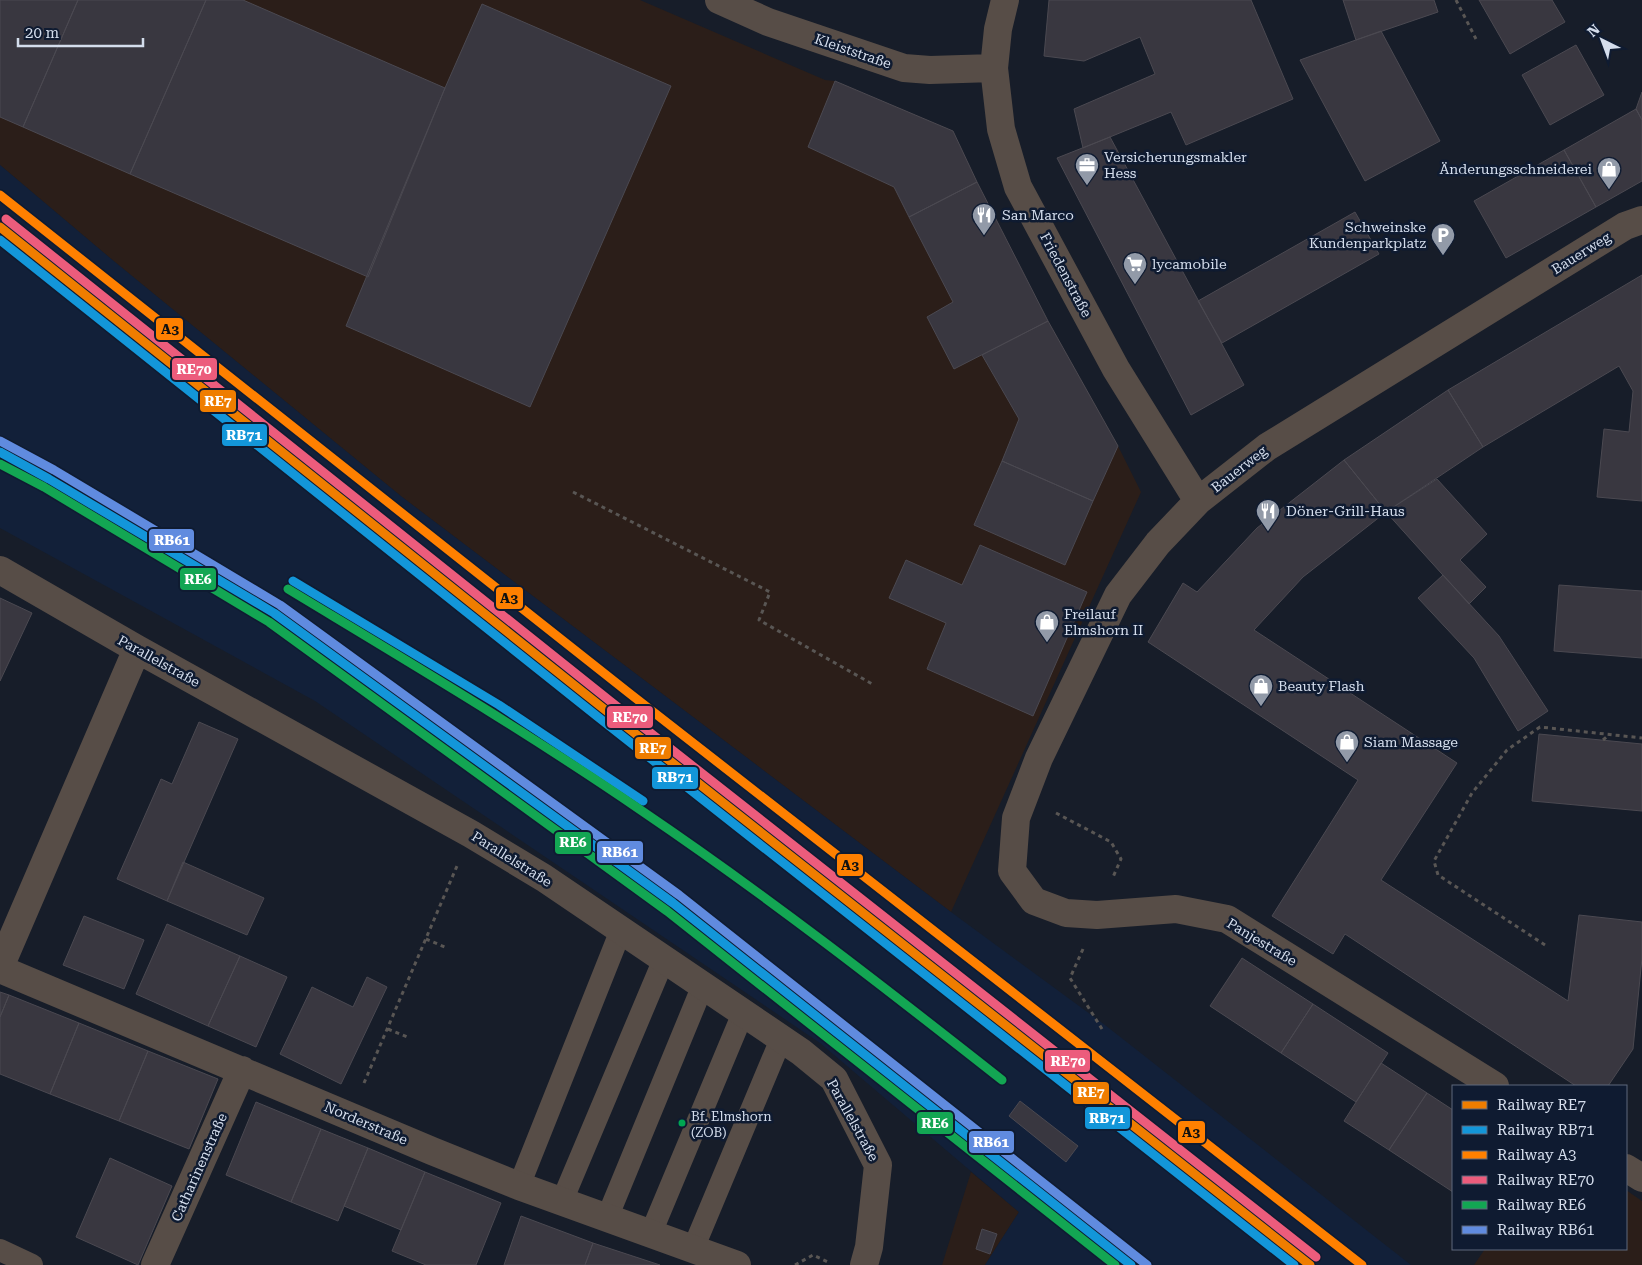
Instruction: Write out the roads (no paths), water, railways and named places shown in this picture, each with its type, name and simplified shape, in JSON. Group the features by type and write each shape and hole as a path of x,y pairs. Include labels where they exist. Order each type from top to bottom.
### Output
{"street":[{"name":"Kleiststraße","path":"719,0 768,22 904,68 930,70 994,68"},
{"name":"Friedenstraße","path":"1005,0 998,29 994,68 1001,129 1018,187 1116,369 1198,501"},
{"name":"Bauerweg","path":"1012,871 1016,818 1039,758 1118,595 1158,543 1198,501 1267,447 1625,226 1642,220"},
{"name":"Parallelstraße","path":"0,570 137,649 471,834 544,878 801,1052 834,1079 878,1165 869,1248 864,1265"},
{"path":"0,968 137,649"},
{"name":"Panjestraße","path":"1012,871 1034,901 1066,913 1098,914 1176,909 1227,919 1493,1085"},
{"name":"Norderstraße","path":"0,968 519,1186 737,1265"},
{"name":"Catharinenstraße","path":"155,1265 242,1070"},
{"path":"1627,1169 1642,1178"}],"lane":[{"path":"519,1186 621,930"},
{"path":"562,1201 664,959"},
{"path":"607,1218 703,985"},
{"path":"651,1234 743,1013"},
{"path":"693,1249 781,1039"},
{"path":"0,1250 32,1265"}],"rail line":[{"name":"A3","path":"0,195 629,693 1362,1265"},
{"name":"RE70","path":"6,219 610,701 1316,1257"},
{"name":"RE7","path":"0,227 604,709 1310,1265"},
{"name":"RB71","path":"0,240 598,717 1294,1265"},
{"name":"RB61","path":"0,441 54,470 280,605 679,895 1147,1265"},
{"name":"RB71","path":"0,452 49,479 274,613 673,903 1131,1265"},
{"name":"RE6","path":"0,464 44,487 269,622 667,911 1115,1265"},
{"name":"RB71","path":"293,581 499,705 643,801"},
{"name":"RE6","path":"288,589 511,725 642,811 869,976 1002,1080"}],"place":[{"name":"Versicherungsmakler Hess","path":"1087,186"},
{"name":"Änderungsschneiderei","path":"1609,190"},
{"name":"San Marco","path":"984,236"},
{"name":"Schweinske Kundenparkplatz","path":"1443,256"},
{"name":"lycamobile","path":"1135,285"},
{"name":"Döner-Grill-Haus","path":"1268,532"},
{"name":"Freilauf Elmshorn II","path":"1047,643"},
{"name":"Beauty Flash","path":"1261,707"},
{"name":"Siam Massage","path":"1347,763"},
{"name":"Bf. Elmshorn (ZOB)","path":"682,1123"}]}
